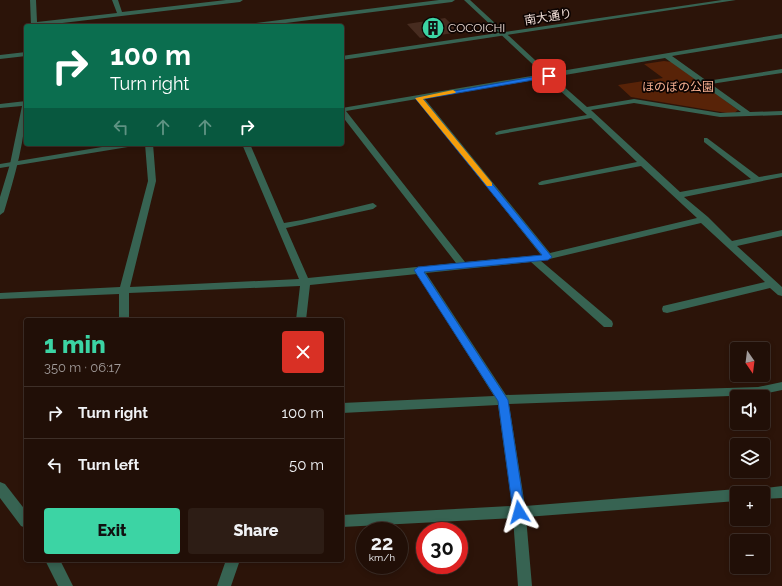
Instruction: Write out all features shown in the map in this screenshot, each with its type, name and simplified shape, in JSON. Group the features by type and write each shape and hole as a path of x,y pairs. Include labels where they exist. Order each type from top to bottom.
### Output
{"street":[{"path":"33,0 34,24"},
{"path":"115,0 120,14"},
{"path":"42,24 240,0"},
{"path":"263,24 452,0"},
{"path":"468,0 503,35 679,195 782,293"},
{"name":"南大通り","path":"344,58 733,0"},
{"path":"344,111 782,36"},
{"path":"0,57 24,54"},
{"path":"666,55 750,115"},
{"path":"706,83 782,71"},
{"path":"419,98 548,257"},
{"path":"585,109 634,101 720,115 782,113"},
{"path":"0,106 24,104"},
{"path":"0,212 14,164 24,114"},
{"path":"344,114 462,265"},
{"path":"500,133 593,116"},
{"path":"707,140 758,180"},
{"path":"0,166 122,146"},
{"path":"124,318 124,290 152,181 150,146"},
{"path":"247,146 305,282 301,318"},
{"path":"542,183 643,163"},
{"path":"679,195 782,175"},
{"path":"281,226 302,223 373,206"},
{"path":"0,296 305,282 548,257 705,220"},
{"path":"731,244 782,233"},
{"path":"532,258 608,324"},
{"path":"418,270 503,400 519,512 525,586"},
{"path":"667,310 772,284"},
{"path":"344,408 503,400 758,391 782,386"},
{"path":"0,488 24,519"},
{"path":"770,493 782,492"},
{"path":"344,521 519,512 730,496"},
{"path":"53,562 66,586"},
{"path":"224,586 233,562"}],"green space":[{"name":"ほのぼの公園","path":"664,61 672,62 738,110 733,114 631,97 618,85 663,78 644,64"}],"building":[{"name":"COCOICHI","path":"445,18 460,32 420,38 407,24"}],"slow traffic":[{"path":"453,92 419,98 489,185"}],"place":[{"name":"COCOICHI","path":"433,28"}],"route":[{"path":"519,512 503,400 418,270 548,257 419,98 549,76"}]}
